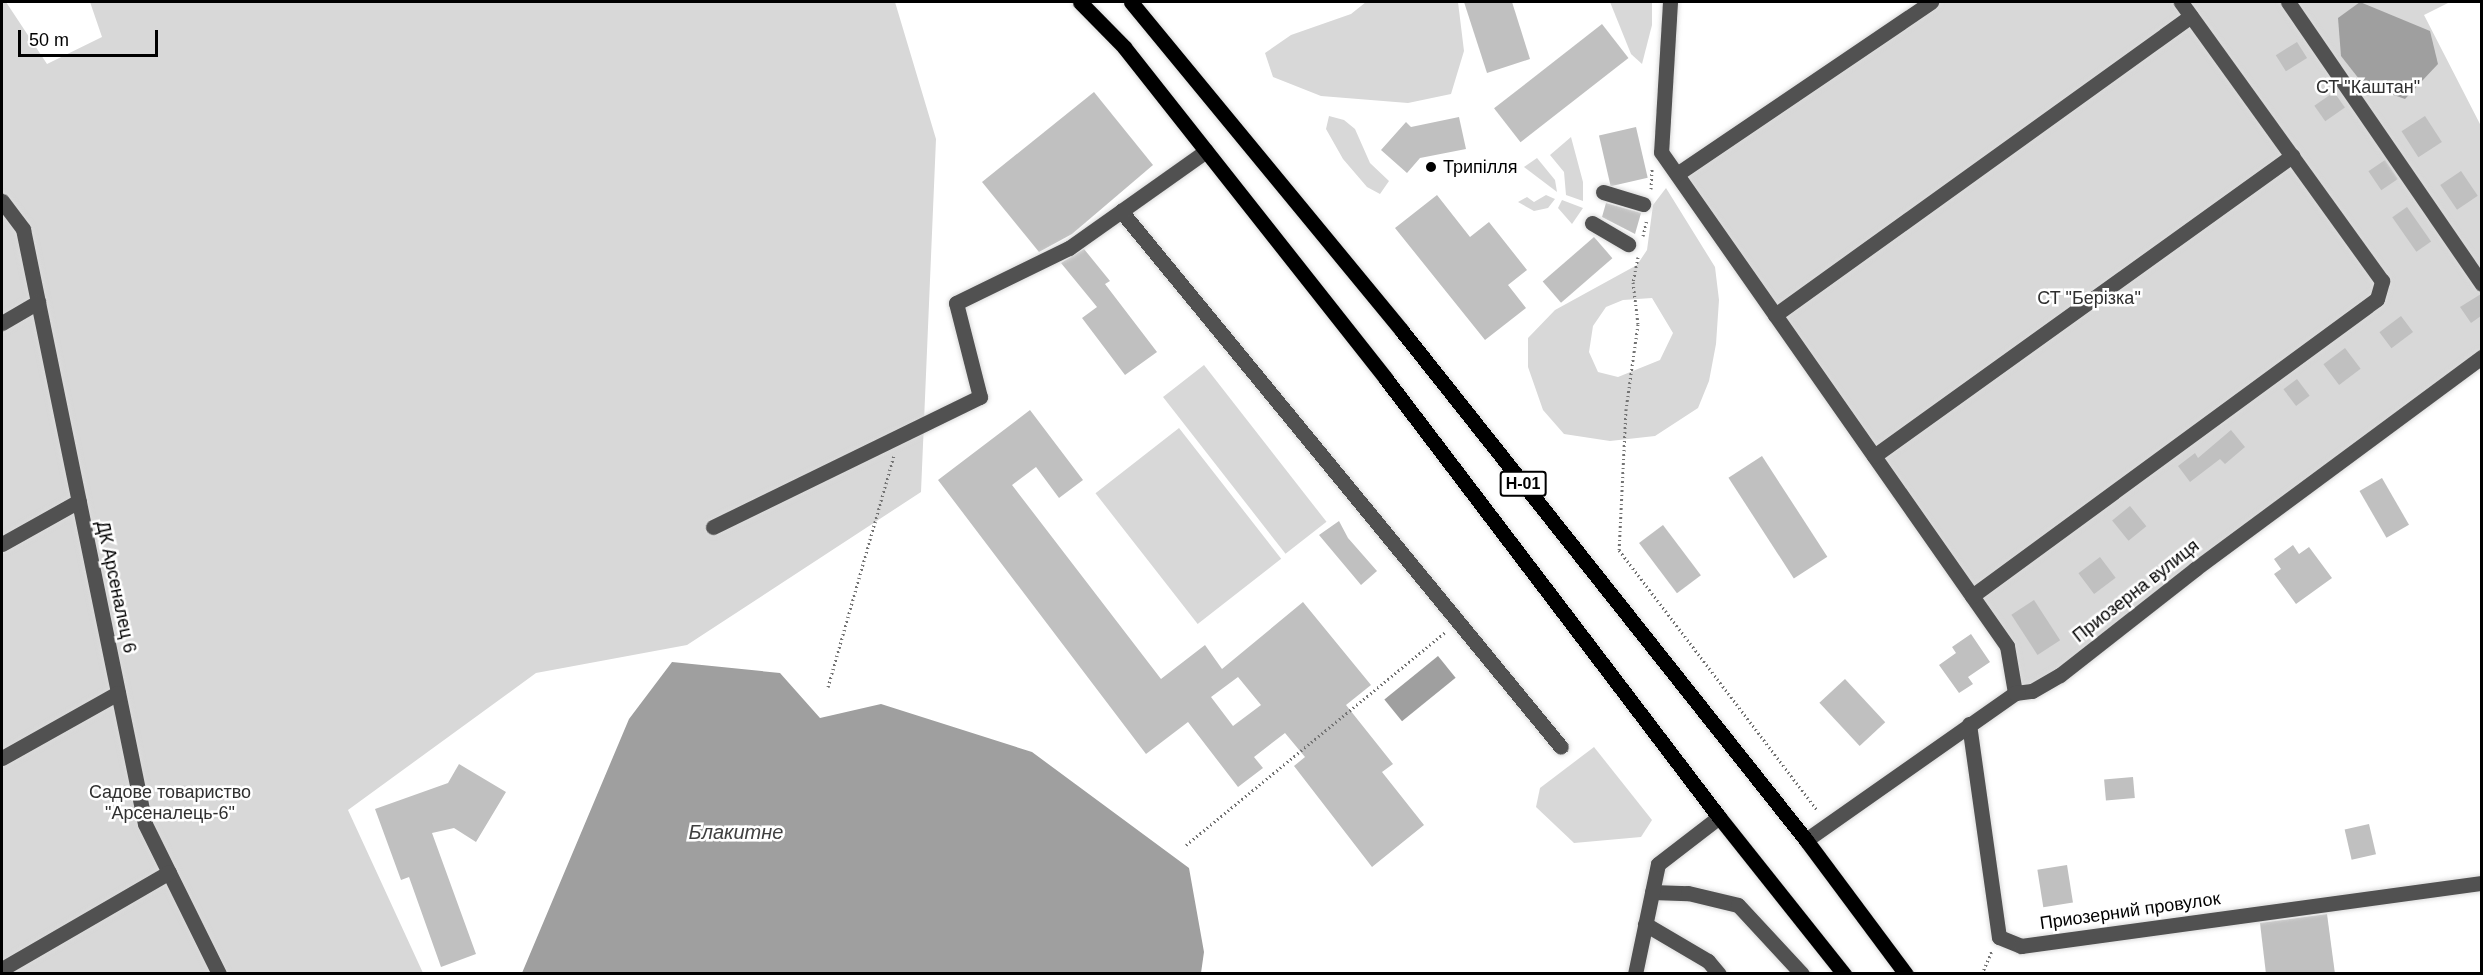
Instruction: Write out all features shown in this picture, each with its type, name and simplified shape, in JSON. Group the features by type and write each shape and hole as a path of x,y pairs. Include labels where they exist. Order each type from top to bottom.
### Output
{"main road":[{"name":"Н-01","path":"1080,2 1124,47 1386,379 1719,817 1844,974"},
{"name":"Н-01","path":"1131,2 1394,322 1806,840 1906,974"}],"street":[{"path":"1670,2 1661,152 2007,646 2015,693"},
{"path":"1677,174 1931,2"},
{"path":"1972,596 2377,299 2382,281 2181,2"},
{"path":"2288,2 2481,284"},
{"path":"1775,315 2191,16"},
{"path":"713,527 980,397 956,303 1069,248 1206,151"},
{"path":"1874,456 2292,156"},
{"path":"1603,192 1647,204"},
{"name":"ДК Арсеналец 6","path":"2,201 23,230 146,824 219,974"},
{"path":"1121,211 1561,747"},
{"path":"1592,223 1636,247"},
{"path":"2,323 38,302"},
{"name":"Приозерна вулиця","path":"1806,840 2015,693 2032,692 2060,675 2204,562 2481,357"},
{"path":"2,544 79,501"},
{"path":"2,758 118,693"},
{"path":"1969,724 1999,937"},
{"path":"1635,974 1658,864 1719,817"},
{"path":"2,969 169,873"},
{"name":"Приозерний провулок","path":"1999,937 2021,946 2481,883"},
{"path":"1653,892 1688,893 1738,905 1802,974"},
{"path":"1645,924 1708,961 1719,974"}],"path":[{"path":"1661,142 1653,156 1647,204 1636,247 1633,282 1638,324 1626,409 1619,550 1828,824"},
{"path":"828,687 901,434"},
{"path":"1186,845 1458,621"},
{"path":"1982,974 1999,937"}],"green space":[{"name":"Садове товариство \"Арсеналець-6\"","path":"2,2 6,2 47,64 102,37 90,2 895,2 936,139 921,492 687,645 536,673 348,810 423,973 2,974"},
{"path":"1366,2 1458,2 1464,51 1451,94 1408,103 1321,96 1273,77 1265,53 1291,35 1351,14"},
{"path":"1610,2 1652,2 1652,25 1642,64 1631,54"},
{"name":"СТ \"Берізка\"","path":"1925,2 2450,2 2424,15 2481,126 2481,357 2060,675 2015,693 2007,646 1677,174"},
{"path":"1329,116 1344,120 1355,129 1370,163 1389,181 1380,194 1367,187 1343,159 1326,129"},
{"path":"1571,137 1583,182 1583,201 1566,195 1564,172 1550,155"},
{"path":"1537,158 1555,180 1557,192 1524,167"},
{"path":"1666,188 1715,267 1719,300 1716,344 1709,381 1698,408 1655,436 1610,441 1564,434 1543,410 1528,367 1528,338 1555,310 1637,265 1647,250 1653,205","holes":["1652,298 1673,333 1660,360 1618,377 1598,372 1589,352 1593,326 1606,307 1623,300"]},
{"path":"1546,195 1555,199 1548,208 1534,211 1518,202 1527,197 1534,202"},
{"path":"1562,200 1583,208 1572,224 1558,208"},
{"path":"1204,365 1327,522 1286,554 1163,397"},
{"path":"1179,428 1281,559 1198,624 1095,493"},
{"path":"1594,747 1652,820 1641,837 1574,843 1536,807 1540,788"}],"water":[{"path":"2360,2 2430,31 2438,64 2405,99 2363,84 2341,56 2338,18"},
{"path":"1438,656 1456,678 1402,721 1384,699"},
{"name":"Блакитне","path":"672,662 780,673 820,718 881,704 1032,752 1189,868 1204,952 1201,973 522,973 629,719"}],"building":[{"path":"1464,2 1512,2 1530,59 1487,73"},
{"path":"1602,24 1628,58 1521,142 1494,108"},
{"path":"2297,42 2307,58 2286,71 2276,55"},
{"path":"1094,92 1153,165 1072,234 1039,252 982,182"},
{"path":"2334,92 2345,108 2325,121 2314,106"},
{"path":"2425,116 2442,142 2418,157 2402,131"},
{"path":"1459,117 1466,149 1420,158 1407,173 1381,150 1406,122 1411,127"},
{"path":"1636,127 1648,178 1611,186 1599,136"},
{"path":"2385,160 2398,179 2381,190 2368,171"},
{"path":"2461,171 2478,196 2457,210 2440,185"},
{"path":"1437,195 1470,237 1489,222 1527,270 1508,285 1526,308 1485,340 1395,228"},
{"path":"1606,203 1641,213 1635,234 1602,217"},
{"path":"2407,207 2431,241 2416,252 2392,217"},
{"path":"1594,237 1612,258 1561,303 1543,282"},
{"path":"1084,249 1110,281 1105,284 1157,352 1125,375 1082,318 1097,307 1061,263"},
{"path":"2481,294 2481,316 2471,323 2460,307"},
{"path":"2401,316 2413,332 2391,348 2379,332"},
{"path":"2345,348 2361,369 2339,385 2323,364"},
{"path":"2297,379 2310,396 2296,406 2283,389"},
{"path":"1030,410 1083,480 1059,498 1036,467 1012,485 1161,679 1205,645 1222,669 1303,602 1371,685 1346,705 1393,764 1382,772 1424,825 1372,867 1294,766 1305,757 1285,733 1254,757 1263,768 1238,787 1188,722 1146,754 938,480","holes":["1238,677 1261,705 1233,726 1211,697"]},
{"path":"2231,430 2245,447 2225,464 2220,459 2190,482 2178,466 2195,453 2198,458"},
{"path":"1762,456 1827,557 1794,578 1728,478"},
{"path":"2382,478 2409,525 2386,538 2359,491"},
{"path":"2130,506 2146,526 2128,541 2112,520"},
{"path":"1339,521 1348,538 1377,571 1361,585 1319,535"},
{"path":"1663,525 1701,575 1677,593 1639,543"},
{"path":"2293,545 2299,554 2309,547 2332,578 2296,604 2274,574 2281,569 2274,559"},
{"path":"2100,557 2116,578 2094,594 2078,573"},
{"path":"2034,600 2060,640 2037,655 2011,615"},
{"path":"1971,634 1990,662 1968,677 1973,684 1959,693 1939,665 1956,653 1952,647"},
{"path":"1845,679 1885,722 1860,746 1819,703"},
{"path":"459,764 506,792 476,842 454,828 432,833 476,954 441,967 409,877 401,880 375,809 448,783"},
{"path":"2133,777 2135,798 2106,800 2104,780"},
{"path":"2369,824 2376,854 2352,860 2345,830"},
{"path":"2067,865 2073,903 2043,907 2037,870"},
{"path":"2327,914 2335,974 2266,974 2260,923"}],"place":[{"name":"Трипілля","path":"1431,167"}],"park label":[{"name":"СТ \"Каштан\"","path":"2368,87"}]}
